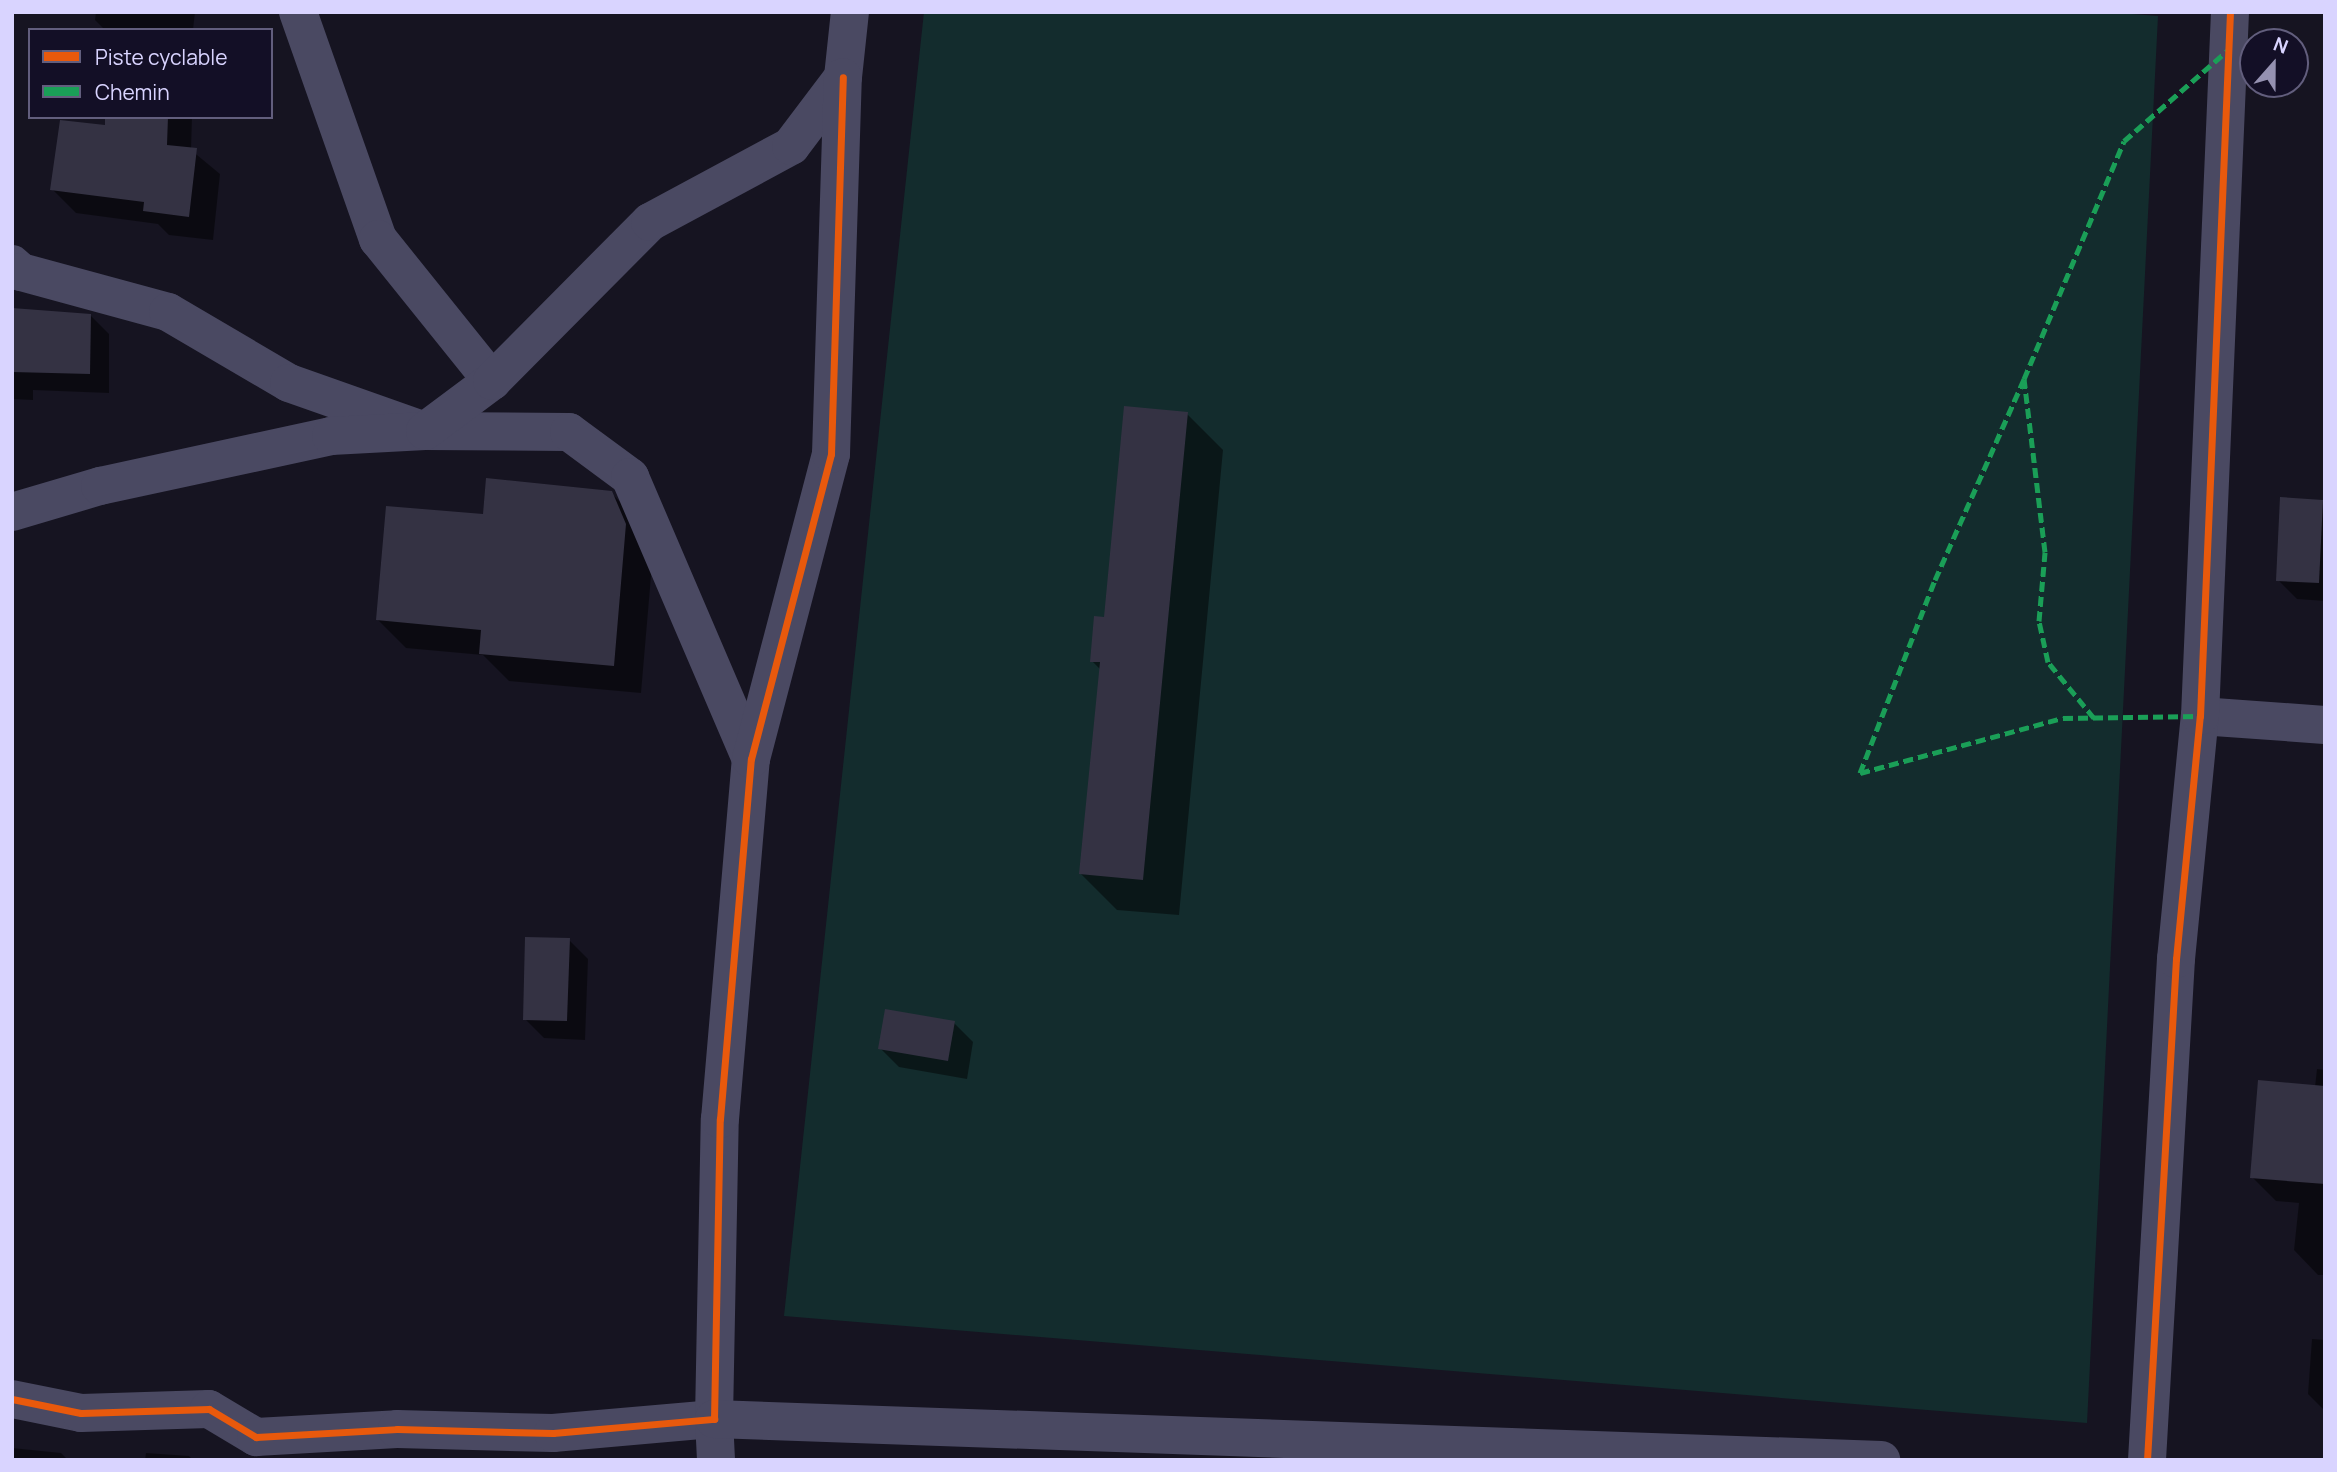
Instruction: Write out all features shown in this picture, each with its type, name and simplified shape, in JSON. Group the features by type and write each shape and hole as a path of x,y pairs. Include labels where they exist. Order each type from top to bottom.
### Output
{"street":[{"path":"298,12 377,239 492,381"},
{"path":"716,1460 714,1419 720,1119 751,759 831,454 843,77 850,12"},
{"path":"2147,1460 2176,959 2200,716 2230,12"},
{"path":"425,431 492,381 650,222 791,146 843,77"},
{"path":"12,264 21,272 168,312 289,383 425,431"},
{"path":"12,512 100,486 331,436 425,431 569,432 630,477 751,759"},
{"path":"2200,716 2325,725"},
{"path":"12,1399 81,1413 209,1409 256,1437 397,1429 553,1433 714,1419 1163,1447 1881,1460"}],"green space":[{"path":"924,12 2107,12 2158,16 2087,1423 784,1316"}],"building":[{"path":"105,119 168,119 167,145 197,148 189,217 143,211 144,202 50,190 60,120 105,125"},
{"path":"12,308 91,314 90,374 12,372"},
{"path":"1124,406 1188,412 1143,880 1079,874 1100,662 1090,662 1094,616 1104,617"},
{"path":"486,478 612,491 626,524 614,666 479,654 481,630 376,620 386,506 483,514"},
{"path":"2280,497 2323,500 2319,583 2276,581"},
{"path":"525,937 570,938 567,1021 523,1020"},
{"path":"885,1009 955,1021 948,1061 878,1049"},
{"path":"2258,1080 2325,1086 2325,1184 2250,1178"}],"marked path":[{"path":"2094,718 2048,662 2039,621 2045,552 2024,379 2124,141 2229,49"},
{"path":"1860,773 1935,580 2024,379"},
{"path":"1860,773 2063,718 2200,716"}],"cycle path":[{"path":"2147,1460 2176,959 2200,716 2230,12"},
{"path":"12,1399 81,1413 209,1409 256,1437 397,1429 553,1433 714,1419 720,1119 751,759 831,454 843,77"}]}
